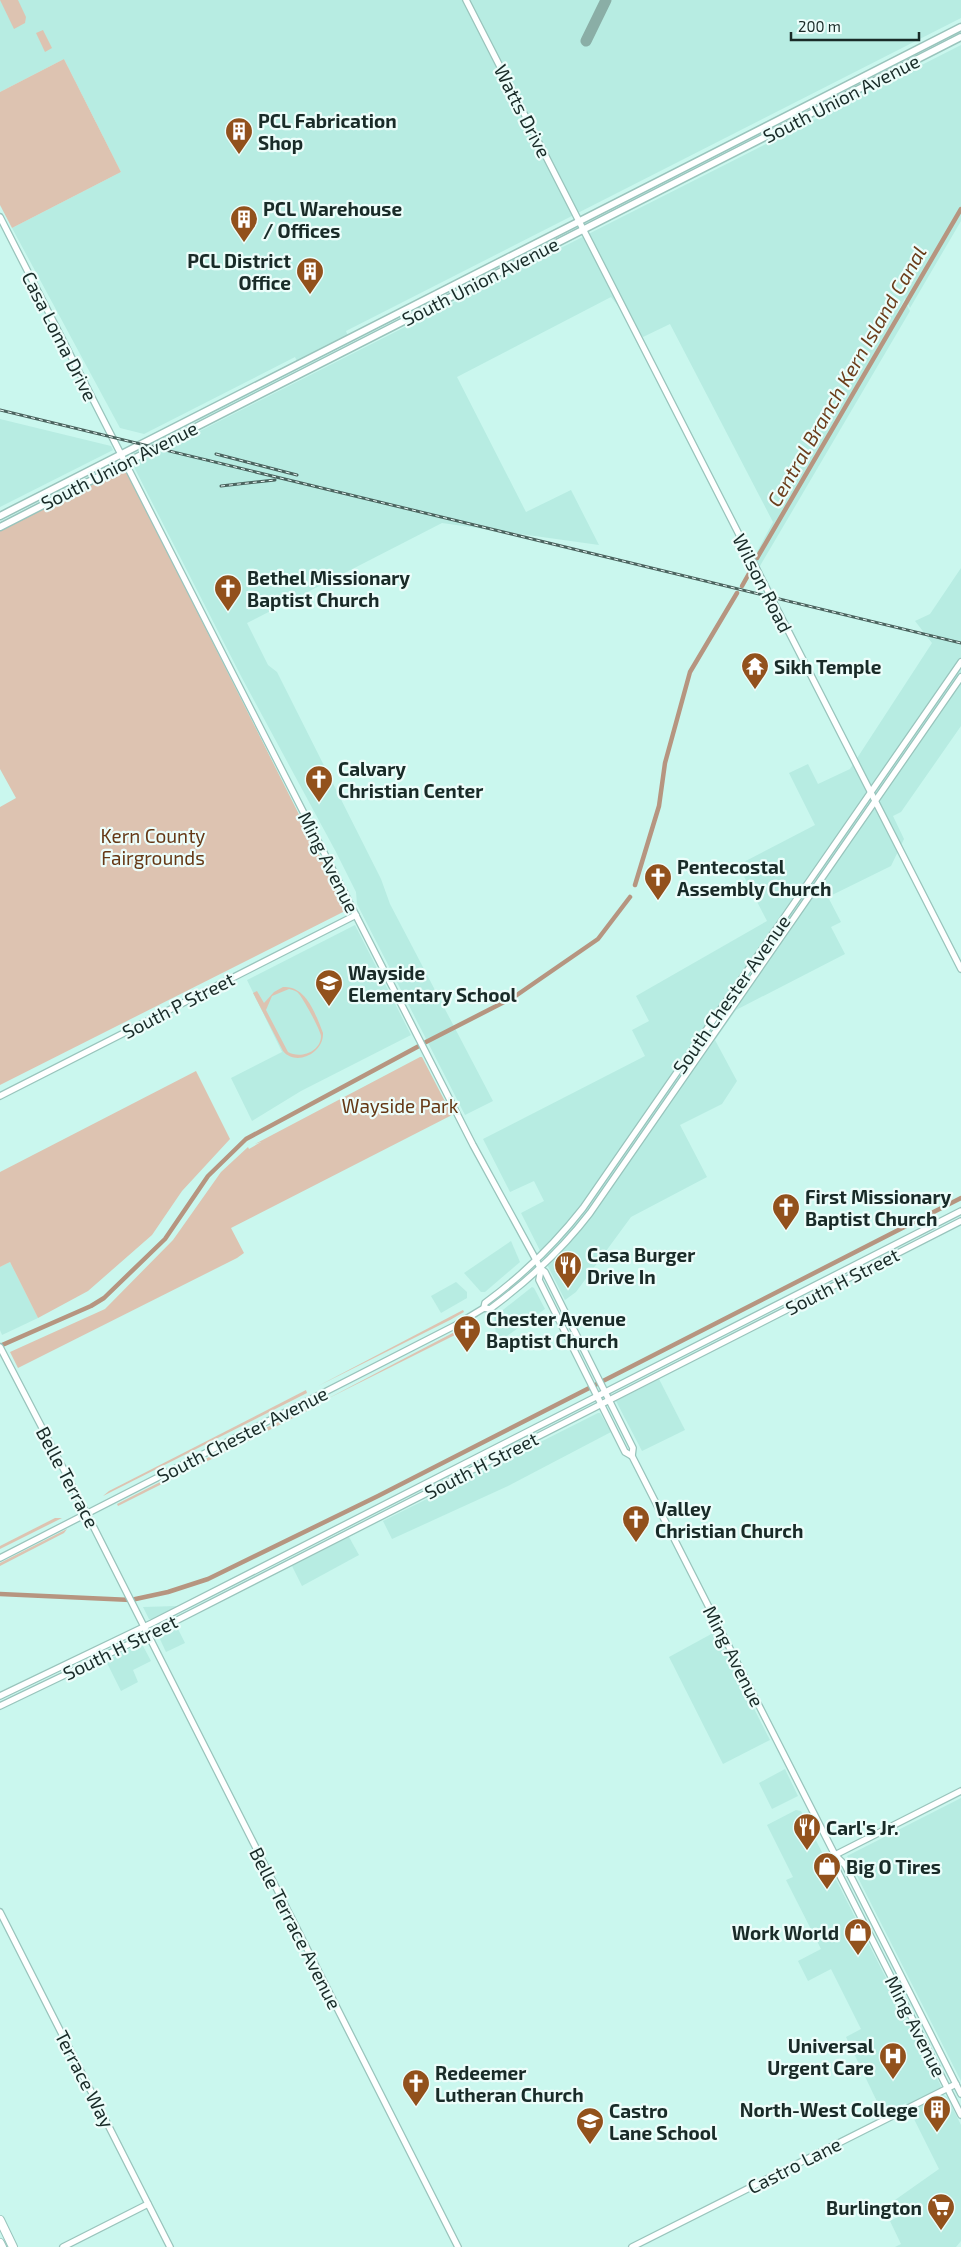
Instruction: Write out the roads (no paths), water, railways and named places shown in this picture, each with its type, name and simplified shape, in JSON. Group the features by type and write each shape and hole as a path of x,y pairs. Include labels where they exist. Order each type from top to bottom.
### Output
{"highway":[{"path":"0,2220 13,2247"},
{"path":"0,2243 2,2247"}],"main road":[{"name":"South Union Avenue","path":"0,516 961,27"},
{"name":"South Union Avenue","path":"0,527 961,37"},
{"path":"920,49 924,56"},
{"path":"826,106 834,97 858,84 862,79"},
{"path":"777,131 779,125 806,112 808,106"},
{"path":"697,163 700,170"},
{"path":"403,321 405,316 434,301 438,294"},
{"path":"369,338 371,332 396,320 397,315"},
{"path":"334,356 336,351 357,335"},
{"path":"288,379 289,375 314,362 320,354"},
{"path":"242,403 248,395 270,383 277,376"},
{"path":"194,427 198,421 230,404 230,400"}],"street":[{"name":"Watts Drive","path":"466,0 580,222"},
{"name":"Casa Loma Drive","path":"0,217 121,454"},
{"name":"Wilson Road","path":"580,222 874,802 961,969"},
{"name":"Ming Avenue","path":"121,454 473,1144 536,1261 545,1272 633,1448 632,1456"},
{"name":"South Chester Avenue","path":"0,1558 456,1326 484,1308 485,1303 536,1261 583,1208 961,662"},
{"name":"South Chester Avenue","path":"484,1308 490,1309 541,1269 590,1213 961,676"},
{"name":"South P Street","path":"0,1096 356,915"},
{"name":"South H Street","path":"0,1696 144,1627 541,1425 604,1390 961,1211"},
{"name":"South H Street","path":"0,1706 148,1635 961,1221"},
{"name":"Ming Avenue","path":"541,1269 539,1280 626,1452 632,1456 835,1856 844,1865 961,2094"},
{"name":"Belle Terrace","path":"0,1347 134,1608"},
{"path":"519,1446 522,1439 541,1425"},
{"name":"Belle Terrace Avenue","path":"134,1608 458,2247"},
{"path":"835,1856 961,1792"},
{"name":"Ming Avenue","path":"835,1856 836,1868 961,2115"},
{"name":"Terrace Way","path":"0,1912 170,2247"},
{"path":"861,1917 867,1918 880,1934"},
{"path":"905,2004 912,2006 924,2021"},
{"name":"Castro Lane","path":"632,2247 956,2084"},
{"path":"63,2247 148,2204"}],"waterway":[{"name":"Central Branch Kern Island Canal","path":"757,558 961,209"},
{"name":"Central Branch Kern Island Canal","path":"742,586 751,570"},
{"name":"Central Branch Kern Island Canal","path":"635,885 659,806 665,763 690,672 737,593"},
{"name":"Central Branch Kern Island Canal","path":"426,1042 514,997 598,939 630,897"},
{"name":"Central Branch Kern Island Canal","path":"0,1346 91,1306 104,1298 165,1239 208,1176 246,1139 419,1046"},
{"path":"0,1594 131,1600 168,1592 208,1579 378,1496 961,1198"}],"railway":[{"path":"0,410 961,643"},
{"path":"216,454 297,475"},
{"path":"221,486 275,480"}],"place":[{"name":"PCL Fabrication Shop","path":"239,155"},
{"name":"PCL Warehouse / Offices","path":"244,243"},
{"name":"PCL District Office","path":"310,295"},
{"name":"Bethel Missionary Baptist Church","path":"228,612"},
{"name":"Sikh Temple","path":"755,690"},
{"name":"Calvary Christian Center","path":"319,803"},
{"name":"Pentecostal Assembly Church","path":"658,901"},
{"name":"Wayside Elementary School","path":"329,1007"},
{"name":"First Missionary Baptist Church","path":"786,1231"},
{"name":"Casa Burger Drive In","path":"568,1289"},
{"name":"Chester Avenue Baptist Church","path":"467,1353"},
{"name":"Valley Christian Church","path":"636,1543"},
{"name":"Carl's Jr.","path":"807,1851"},
{"name":"Big O Tires","path":"827,1890"},
{"name":"Work World","path":"858,1956"},
{"name":"Universal Urgent Care","path":"893,2080"},
{"name":"Redeemer Lutheran Church","path":"416,2107"},
{"name":"North-West College","path":"937,2133"},
{"name":"Castro Lane School","path":"590,2145"},
{"name":"Burlington","path":"941,2231"}],"park label":[{"name":"Kern County Fairgrounds","path":"153,846"},
{"name":"Wayside Park","path":"400,1105"}]}
